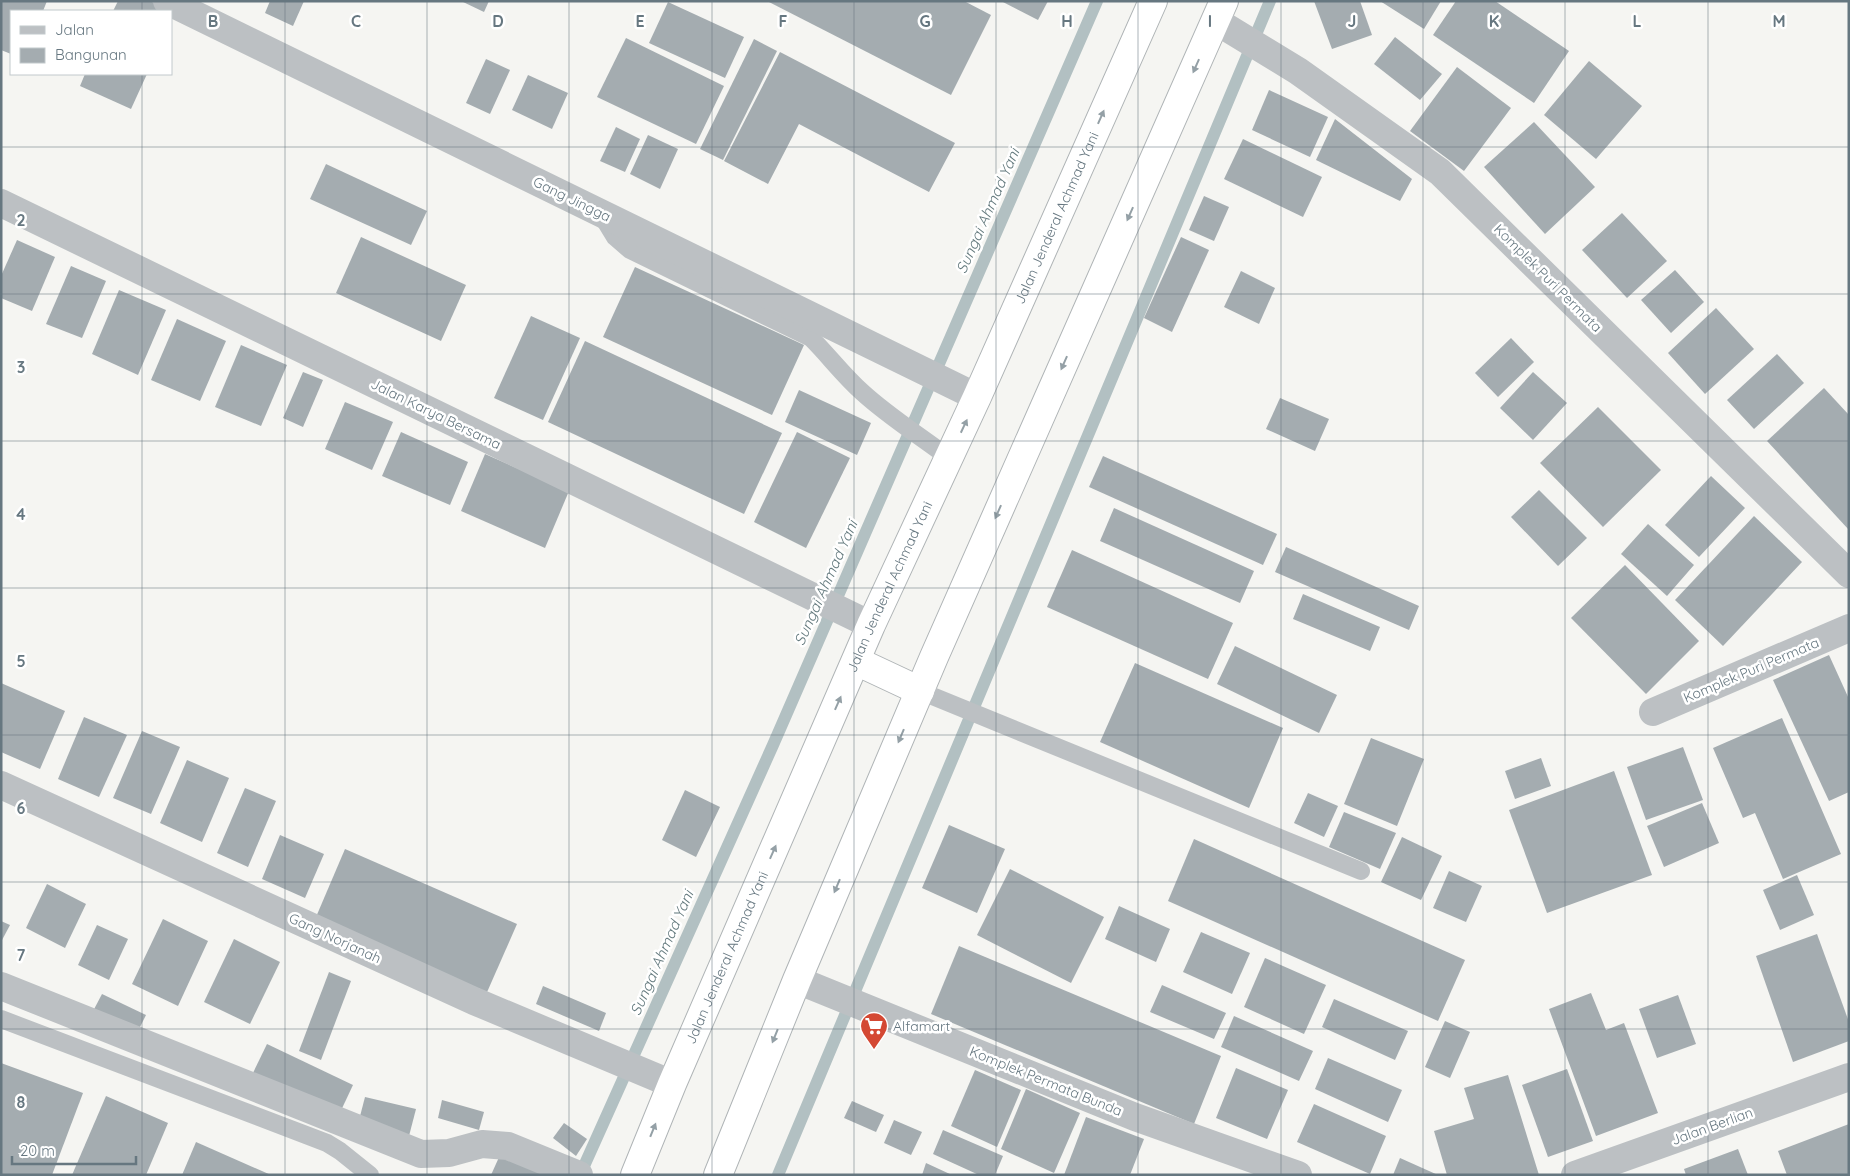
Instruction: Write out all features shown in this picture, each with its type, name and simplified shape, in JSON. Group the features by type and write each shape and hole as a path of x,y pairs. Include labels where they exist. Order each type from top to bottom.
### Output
{"highway":[{"name":"Jalan Jenderal Achmad Yani","path":"635,1175 672,1084 871,625 977,397 1153,1"},
{"path":"718,1175 797,980 920,691 1220,11"},
{"path":"856,661 920,691"}],"street":[{"name":"Gang Jingga","path":"167,1 977,397"},
{"name":"Komplek Puri Permata","path":"1220,11 1241,36 1298,71 1440,172 1849,574"},
{"name":"Jalan Karya Bersama","path":"1,203 871,625"},
{"name":"Komplek Puri Permata","path":"1653,712 1849,628"},
{"name":"Gang Norjanah","path":"1,785 474,1001 672,1084"},
{"name":"Komplek Permata Bunda","path":"797,980 1135,1117 1298,1175"},
{"path":"1,986 422,1154 449,1153 482,1144 508,1146 571,1171"},
{"name":"Jalan Berlian","path":"1575,1175 1849,1077"}],"lane":[{"path":"601,214 615,237 630,250 811,338 827,354 839,371 864,394 949,458"},
{"path":"920,691 1361,870"},
{"path":"1,1019 327,1143 370,1175"}],"building":[{"path":"1,1 47,1 43,10 10,10 10,54 1,50"},
{"path":"118,1 150,1 170,10 114,10"},
{"path":"270,1 304,1 293,26 265,13"},
{"path":"461,1 489,1 484,12"},
{"path":"767,1 964,1 991,15 951,95"},
{"path":"1001,1 1048,1 1038,20"},
{"path":"1314,1 1360,1 1372,35 1332,49"},
{"path":"1380,1 1441,1 1424,29"},
{"path":"1456,1 1495,1 1569,51 1534,103 1433,35"},
{"path":"668,2 744,37 725,78 649,43"},
{"path":"1395,37 1442,74 1420,100 1374,64"},
{"path":"626,38 724,86 696,144 597,97"},
{"path":"754,39 777,51 723,160 700,149"},
{"path":"780,52 955,143 929,192 799,124 768,184 724,161"},
{"path":"486,59 510,70 490,114 466,103"},
{"path":"1589,61 1642,106 1596,159 1544,115"},
{"path":"1457,67 1511,108 1464,171 1410,131"},
{"path":"85,75 147,75 131,109 80,86"},
{"path":"528,75 568,93 552,129 512,110"},
{"path":"1269,90 1328,117 1310,157 1252,130"},
{"path":"1335,119 1412,179 1400,201 1316,160"},
{"path":"1534,122 1595,187 1545,234 1484,167"},
{"path":"616,127 640,139 625,172 600,161"},
{"path":"648,135 678,149 660,189 630,174"},
{"path":"1243,139 1322,177 1303,217 1224,179"},
{"path":"326,164 427,211 411,245 310,199"},
{"path":"1204,196 1229,207 1214,241 1189,230"},
{"path":"1622,213 1667,261 1627,298 1582,250"},
{"path":"361,237 466,285 441,341 336,293"},
{"path":"1181,237 1209,250 1172,332 1144,318"},
{"path":"17,240 55,257 32,311 1,298 1,276"},
{"path":"71,266 106,281 82,338 46,324"},
{"path":"635,267 804,345 772,415 603,337"},
{"path":"1675,270 1704,302 1671,333 1641,300"},
{"path":"1241,271 1275,288 1259,324 1224,307"},
{"path":"119,290 166,310 138,375 92,354"},
{"path":"1716,308 1754,349 1705,394 1668,353"},
{"path":"531,316 580,338 543,420 494,398"},
{"path":"177,319 226,341 200,401 151,380"},
{"path":"1511,338 1534,362 1498,397 1475,373"},
{"path":"585,341 782,433 744,514 548,422"},
{"path":"241,345 287,365 261,426 215,407"},
{"path":"1777,354 1804,383 1754,429 1727,400"},
{"path":"303,372 323,380 303,427 283,418"},
{"path":"1533,372 1567,403 1533,440 1500,408"},
{"path":"1824,388 1849,415 1849,530 1767,441"},
{"path":"799,390 871,423 857,455 785,422"},
{"path":"1280,398 1329,419 1315,451 1266,429"},
{"path":"345,402 393,422 372,470 325,449"},
{"path":"1598,407 1661,470 1603,527 1540,463"},
{"path":"401,432 468,462 450,505 382,476"},
{"path":"797,432 850,458 806,548 754,522"},
{"path":"485,454 569,491 545,548 461,511"},
{"path":"1103,456 1277,534 1263,565 1089,487"},
{"path":"1711,476 1745,508 1699,557 1665,525"},
{"path":"1539,490 1587,538 1558,566 1511,517"},
{"path":"1114,508 1254,571 1240,603 1100,541"},
{"path":"1754,516 1802,562 1723,646 1675,600"},
{"path":"1648,524 1694,565 1667,596 1621,554"},
{"path":"1286,547 1419,606 1409,630 1275,572"},
{"path":"1072,550 1233,623 1208,679 1047,607"},
{"path":"1625,565 1699,641 1646,694 1571,618"},
{"path":"1303,594 1380,627 1370,651 1293,619"},
{"path":"1235,646 1337,695 1319,733 1217,684"},
{"path":"1829,655 1849,699 1849,792 1829,801 1773,680"},
{"path":"1135,663 1283,728 1249,808 1100,742"},
{"path":"1,683 65,711 40,769 1,752"},
{"path":"84,717 127,735 99,797 58,779"},
{"path":"1782,718 1841,854 1783,879 1755,813 1743,818 1713,748"},
{"path":"142,731 180,747 151,814 113,798"},
{"path":"1371,738 1424,759 1397,826 1344,804"},
{"path":"1683,747 1703,800 1646,820 1627,767"},
{"path":"1541,758 1551,786 1515,799 1505,771"},
{"path":"187,760 229,778 202,842 160,823"},
{"path":"1614,771 1652,875 1547,913 1509,810"},
{"path":"245,788 276,801 248,867 217,853"},
{"path":"685,790 720,807 696,857 662,840"},
{"path":"1308,793 1338,806 1324,837 1294,823"},
{"path":"1702,803 1719,843 1664,867 1647,826"},
{"path":"1344,812 1396,833 1380,869 1329,847"},
{"path":"949,825 1005,849 977,913 922,888"},
{"path":"280,835 324,854 305,898 262,879"},
{"path":"1402,837 1442,856 1421,900 1381,882"},
{"path":"1194,839 1465,960 1438,1021 1168,901"},
{"path":"345,849 517,924 484,999 313,924"},
{"path":"1010,869 1104,917 1071,983 977,935"},
{"path":"1449,871 1482,886 1466,922 1433,908"},
{"path":"1797,875 1814,915 1780,930 1763,890"},
{"path":"47,884 86,904 65,948 26,928"},
{"path":"1119,906 1170,929 1156,962 1105,939"},
{"path":"163,919 208,941 178,1006 132,984"},
{"path":"1,921 10,925 1,942"},
{"path":"97,925 128,939 109,980 78,965"},
{"path":"1201,932 1250,953 1232,994 1183,972"},
{"path":"1817,934 1849,1022 1849,1041 1793,1062 1756,956"},
{"path":"234,939 280,962 250,1024 204,1002"},
{"path":"959,946 1221,1056 1194,1124 931,1014"},
{"path":"1265,958 1326,985 1304,1034 1244,1007"},
{"path":"329,972 351,981 321,1060 299,1051"},
{"path":"1162,985 1226,1013 1214,1039 1150,1012"},
{"path":"543,986 606,1013 599,1031 536,1004"},
{"path":"1591,993 1606,1030 1624,1023 1658,1113 1596,1136 1549,1009"},
{"path":"102,994 146,1015 135,1037 91,1015"},
{"path":"1678,995 1696,1044 1657,1058 1639,1009"},
{"path":"1334,999 1408,1031 1395,1060 1322,1027"},
{"path":"1234,1016 1313,1051 1299,1081 1221,1047"},
{"path":"1445,1021 1470,1032 1450,1078 1425,1067"},
{"path":"267,1044 353,1085 337,1119 251,1077"},
{"path":"1328,1058 1402,1090 1388,1122 1315,1089"},
{"path":"1,1063 83,1093 52,1175 1,1175"},
{"path":"1236,1068 1288,1090 1267,1139 1216,1118"},
{"path":"1567,1069 1593,1141 1548,1157 1522,1085"},
{"path":"975,1070 1021,1090 997,1147 951,1126"},
{"path":"1508,1075 1539,1175 1447,1175 1434,1131 1474,1119 1464,1088"},
{"path":"1026,1089 1080,1113 1054,1173 1001,1149"},
{"path":"106,1096 168,1123 146,1175 72,1175"},
{"path":"365,1097 416,1109 409,1136 358,1124"},
{"path":"442,1100 484,1112 479,1130 438,1118"},
{"path":"852,1101 884,1115 876,1132 844,1118"},
{"path":"1314,1104 1386,1136 1370,1174 1297,1142"},
{"path":"1086,1117 1144,1139 1130,1175 1064,1175"},
{"path":"894,1120 922,1132 911,1155 884,1143"},
{"path":"564,1123 587,1139 576,1156 553,1138"},
{"path":"1849,1124 1849,1175 1787,1175 1778,1151"},
{"path":"943,1130 1003,1156 995,1175 979,1175 933,1154"},
{"path":"196,1142 271,1175 182,1175"},
{"path":"1738,1149 1748,1175 1686,1175 1684,1169"},
{"path":"500,1155 544,1175 491,1175"},
{"path":"1400,1158 1438,1175 1393,1175"},
{"path":"926,1163 952,1175 922,1175"}],"waterway":[{"name":"Sungai Ahmad Yani","path":"580,1175 773,745 1097,1"},
{"name":"Sungai Ahmad Yani","path":"778,1175 1270,1"}],"place":[{"name":"Alfamart","path":"874,1050"}]}
